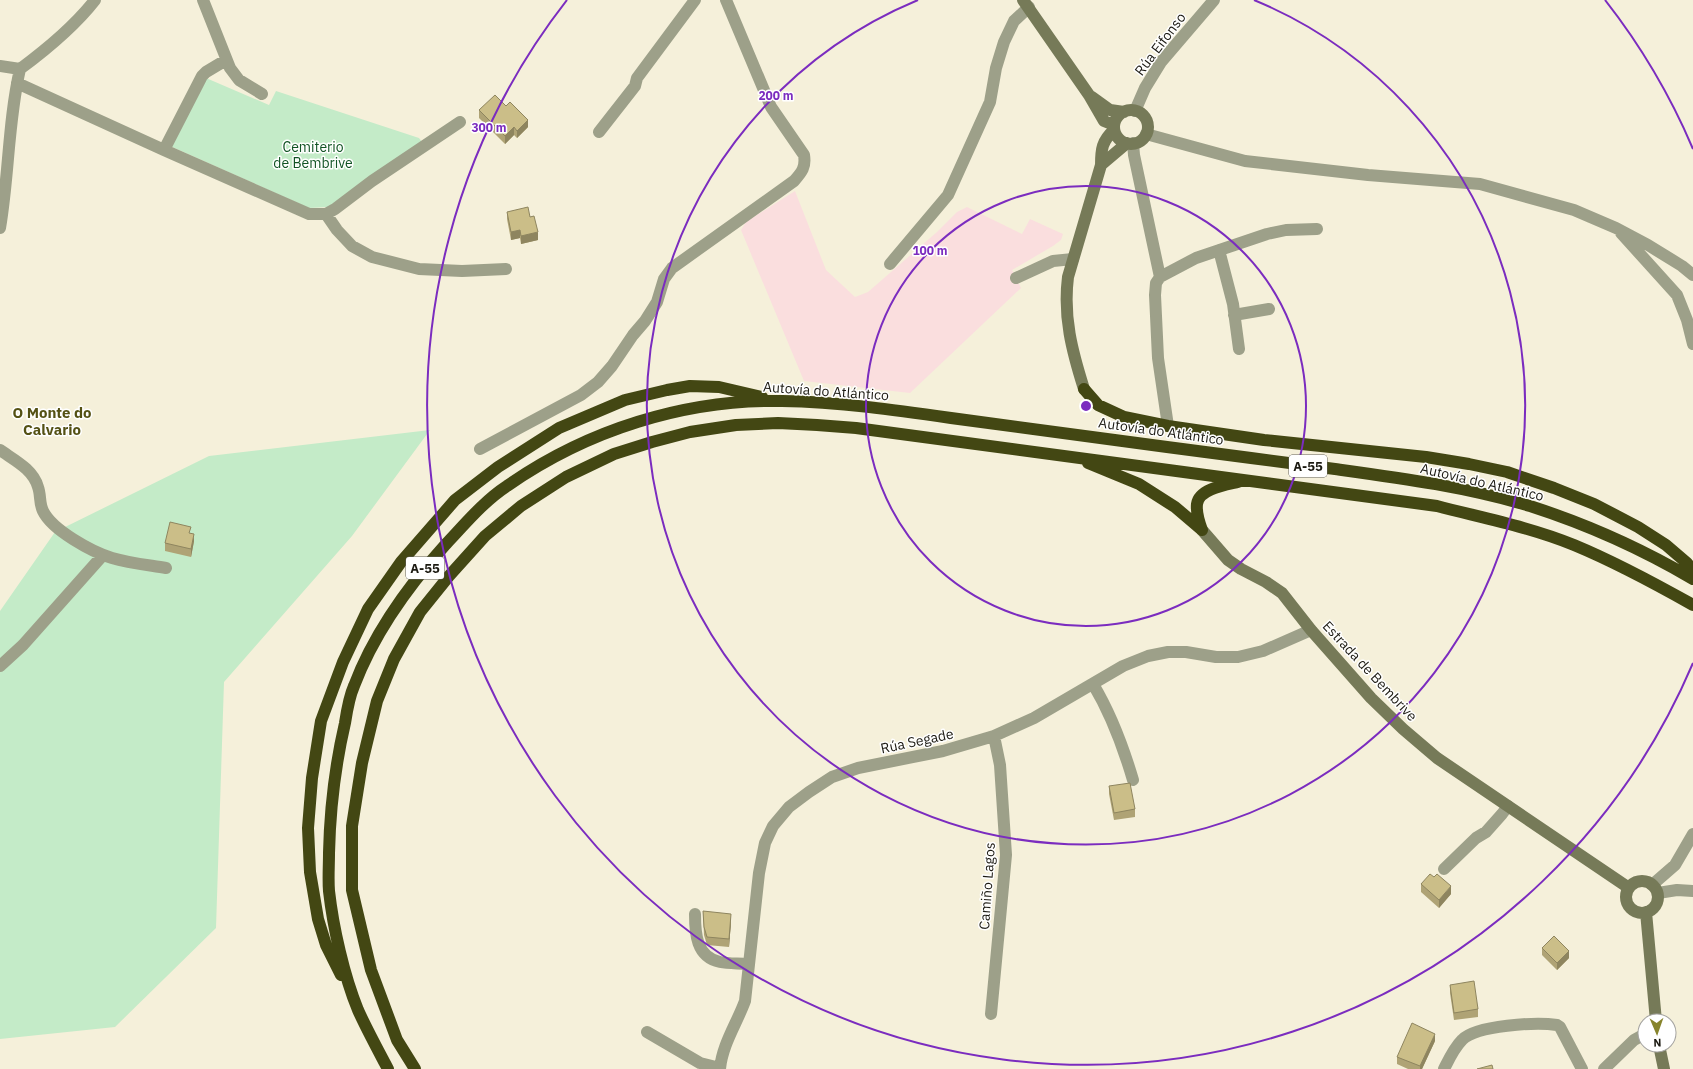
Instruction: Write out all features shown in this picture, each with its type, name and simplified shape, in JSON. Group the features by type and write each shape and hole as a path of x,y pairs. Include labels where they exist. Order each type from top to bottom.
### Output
{"highway":[{"path":"358,1009 326,945 318,919 310,872 308,828 312,778 321,721 343,662 372,603 400,562 455,500 498,467 559,428 625,400 690,386 719,387 778,401"},
{"path":"1084,389 1098,405 1124,418 1264,440 1426,457 1507,472 1581,499 1638,527 1666,545 1687,563 1693,571"},
{"name":"Autovía do Atlántico","path":"388,1069 358,1009 340,954 329,890 329,825 335,764 352,689 371,649 400,600 430,562 469,519 504,487 556,457 608,432 674,412 705,406 740,402 818,402 907,412 1364,473 1440,485 1530,506 1633,547 1668,564 1693,580"},
{"name":"A-55","path":"415,1069 397,1040 371,970 352,890 352,826 362,763 377,701 394,659 420,612 448,576 485,536 521,506 566,477 614,454 690,432 736,425 778,423 817,424 1437,506 1520,527 1573,545 1632,571 1693,605"},
{"path":"1074,457 1139,484 1161,497 1202,530"},
{"path":"1202,530 1197,514 1197,504 1200,498 1207,492 1222,486 1248,480"}],"street":[{"path":"0,228 6,190 11,127 20,70 64,33 95,0"},
{"path":"204,0 230,68 239,80 262,94"},
{"path":"599,132 635,86 637,78 695,0"},
{"path":"480,449 581,395 598,382 612,366 633,335 645,321 657,302 664,279 672,268 794,181 802,173 805,164 804,155 770,107 726,0"},
{"name":"Rúa Eifonso","path":"1129,111 1161,62 1214,0"},
{"path":"890,264 948,195 990,102 996,68 1004,42 1014,21 1026,4 1089,95 1104,121 1114,127 1118,138 1130,143 1138,142 1146,134 1148,127 1142,114 1129,111 1110,110 1089,95"},
{"path":"164,150 202,76 226,60"},
{"path":"0,66 20,70"},
{"path":"17,83 309,214 326,214 460,122"},
{"path":"1084,389 1073,353 1066,322 1066,291 1073,259 1101,166 1100,154 1103,145 1106,137 1114,127 1119,115 1129,111"},
{"path":"1146,134 1245,161 1368,175 1480,184 1574,210 1616,228 1648,245 1693,275"},
{"path":"1101,166 1130,143"},
{"path":"1130,143 1134,155 1160,277"},
{"path":"326,214 337,230 352,246 372,257 420,269 506,270"},
{"path":"1616,228 1677,295 1692,339"},
{"path":"1168,426 1158,358 1155,295 1156,283 1160,277 1196,258 1267,234 1286,230 1317,229"},
{"path":"1220,250 1233,304 1239,349"},
{"path":"1016,278 1053,261 1073,259"},
{"path":"1234,315 1269,309"},
{"path":"1692,339 1693,322"},
{"path":"0,450 31,472 38,486 43,511 51,522 62,532 103,555 166,568"},
{"name":"Estrada de Bembrive","path":"1202,530 1228,560 1282,593 1311,630 1371,698 1403,729 1437,758 1629,888"},
{"path":"0,666 23,645 103,555"},
{"name":"Rúa Segade","path":"720,1069 722,1053 745,1001 759,873 765,843 773,826 789,807 832,777 858,768 943,751 994,736 1034,718 1123,666 1148,656 1168,652 1186,652 1216,657 1238,657 1263,651 1311,630"},
{"path":"1093,684 1106,706 1120,738 1134,780"},
{"name":"Camiño Lagos","path":"991,1014 1006,856 1000,765 994,736"},
{"path":"1444,868 1476,838 1486,832 1508,806"},
{"path":"1655,889 1675,865 1693,834"},
{"path":"1640,881 1647,882 1655,889 1658,898 1654,907 1646,912 1640,913 1631,908 1626,898 1629,888 1634,883 1640,881"},
{"path":"1655,889 1693,891"},
{"path":"1646,912 1655,1013"},
{"path":"695,914 696,939 698,945 706,955 718,962 748,964"},
{"path":"1444,1069 1462,1039 1470,1034 1523,1023 1557,1025 1582,1069"},
{"path":"647,1032 700,1063 720,1069"},
{"path":"1604,1069 1637,1038"},
{"path":"1661,1053 1664,1069"}],"shaded area":[{"path":"795,191 826,270 855,297 868,292 937,232 957,212 967,207 1022,234 1030,219 1063,234 1061,240 1053,246 1012,270 1021,288 910,393 804,381 741,230 746,222"}],"green space":[{"name":"Cemiterio de Bembrive","path":"206,78 269,105 276,91 419,138 422,142 328,207 309,208 170,146"},
{"path":"430,430 352,536 224,682 216,928 115,1027 0,1039 0,611 55,532 209,456"}],"building":[{"path":"495,95 506,106 510,102 528,120 517,131 514,127 505,136 479,110"},
{"path":"528,207 530,217 534,216 538,232 521,236 520,230 511,232 507,212"},
{"path":"170,522 191,527 189,533 194,534 191,549 165,543"},
{"path":"1130,783 1135,809 1114,813 1109,786"},
{"path":"1430,874 1434,877 1437,874 1451,886 1439,900 1421,884"},
{"path":"703,911 731,914 729,939 707,937 704,927"},
{"path":"1554,936 1569,951 1557,963 1542,948"},
{"path":"1474,981 1478,1009 1454,1013 1450,985"},
{"path":"1412,1023 1435,1034 1420,1066 1397,1057"},
{"path":"1492,1065 1493,1069 1477,1069"}],"district":[{"name":"O Monte do Calvario","path":"52,422"}]}
